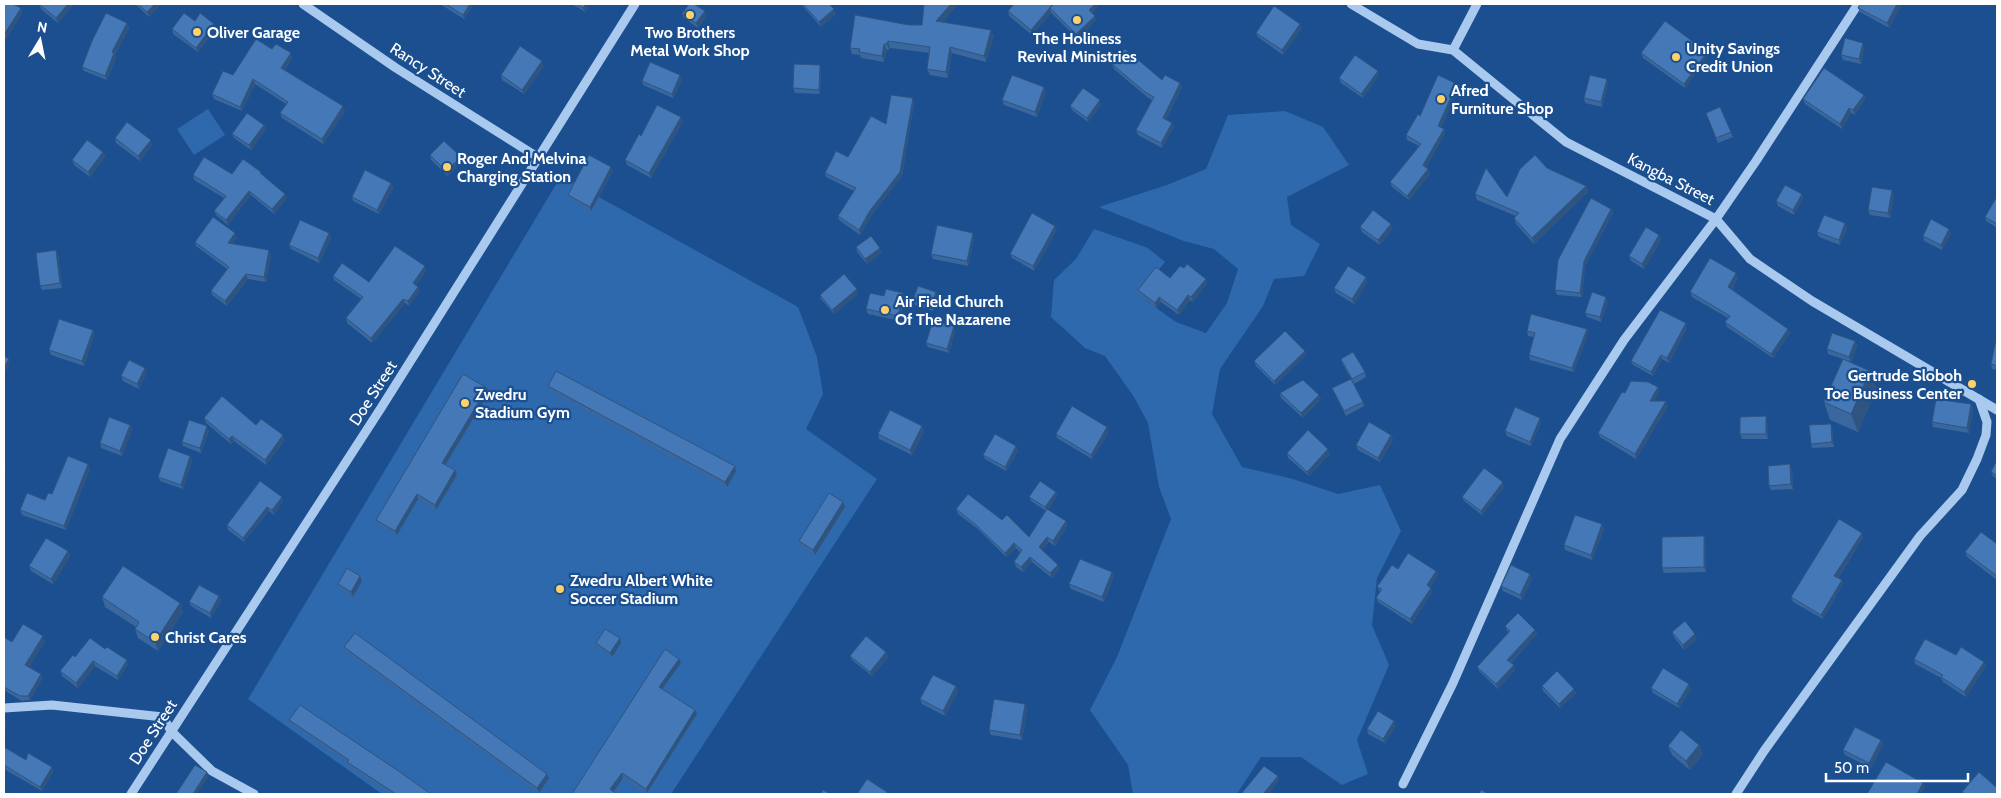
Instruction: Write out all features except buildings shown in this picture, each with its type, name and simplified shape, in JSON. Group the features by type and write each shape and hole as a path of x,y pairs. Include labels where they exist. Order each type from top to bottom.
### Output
{"street":[{"name":"Rancy Street","path":"303,4 396,68 539,158"},
{"name":"Doe Street","path":"131,794 381,408 635,4"},
{"name":"Kangba Street","path":"1351,4 1418,44 1453,50 1566,142 1716,219 1750,259 1812,301 1997,410"},
{"path":"1453,50 1477,4"},
{"path":"1403,784 1453,683 1560,439 1624,340 1716,219 1858,4"},
{"path":"1736,794 1764,751 1920,536 1962,490 1986,435 1987,422 1979,399"},
{"path":"4,708 52,705 163,717 171,731 212,771 254,794"}],"shaded area":[{"path":"208,109 225,135 194,155 177,129"},
{"path":"1285,111 1323,127 1349,165 1287,197 1291,225 1320,244 1304,276 1274,279 1263,306 1220,369 1212,414 1242,467 1293,479 1338,494 1380,485 1401,531 1377,578 1372,625 1389,665 1357,740 1368,774 1342,785 1301,757 1261,757 1237,794 1133,794 1128,765 1090,710 1117,657 1171,519 1159,487 1148,423 1134,397 1105,356 1085,348 1051,317 1054,280 1076,259 1094,229 1148,248 1165,262 1150,280 1145,300 1176,322 1206,333 1227,303 1238,269 1214,249 1184,241 1099,207 1167,185 1206,169 1228,115"},
{"name":"Zwedru Albert White Soccer Stadium","path":"561,176 798,307 817,357 823,394 806,429 877,479 671,794 382,794 248,699"}],"place":[{"name":"Two Brothers Metal Work Shop","path":"690,15"},
{"name":"The Holiness Revival Ministries","path":"1077,20"},
{"name":"Oliver Garage","path":"197,32"},
{"name":"Unity Savings Credit Union","path":"1676,57"},
{"name":"Afred Furniture Shop","path":"1441,99"},
{"name":"Roger And Melvina Charging Station","path":"447,167"},
{"name":"Air Field Church Of The Nazarene","path":"885,310"},
{"name":"Gertrude Sloboh Toe Business Center","path":"1972,384"},
{"name":"Zwedru Stadium Gym","path":"465,403"},
{"name":"Zwedru Albert White Soccer Stadium","path":"560,589"},
{"name":"Christ Cares","path":"155,637"}]}
